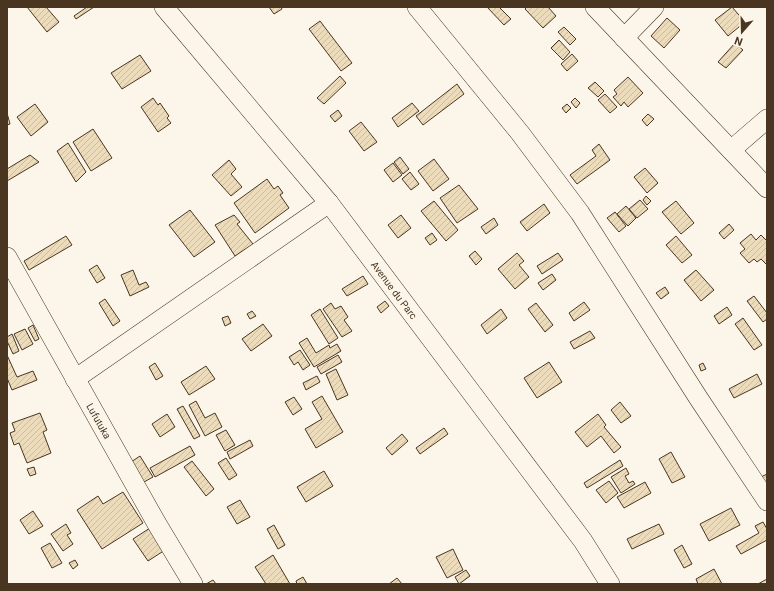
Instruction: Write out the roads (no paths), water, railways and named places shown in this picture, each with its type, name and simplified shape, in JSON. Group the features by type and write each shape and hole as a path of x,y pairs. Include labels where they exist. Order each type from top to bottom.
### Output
{"street":[{"name":"Avenue du Parc","path":"164,7 329,203 583,541 610,584"},
{"path":"417,7 520,133 580,213 686,380 767,501"},
{"path":"596,7 767,188"},
{"path":"624,38 654,7"},
{"path":"731,150 767,119"},
{"path":"75,379 329,203"},
{"name":"Lufutuka","path":"7,257 157,524 193,584"}]}
